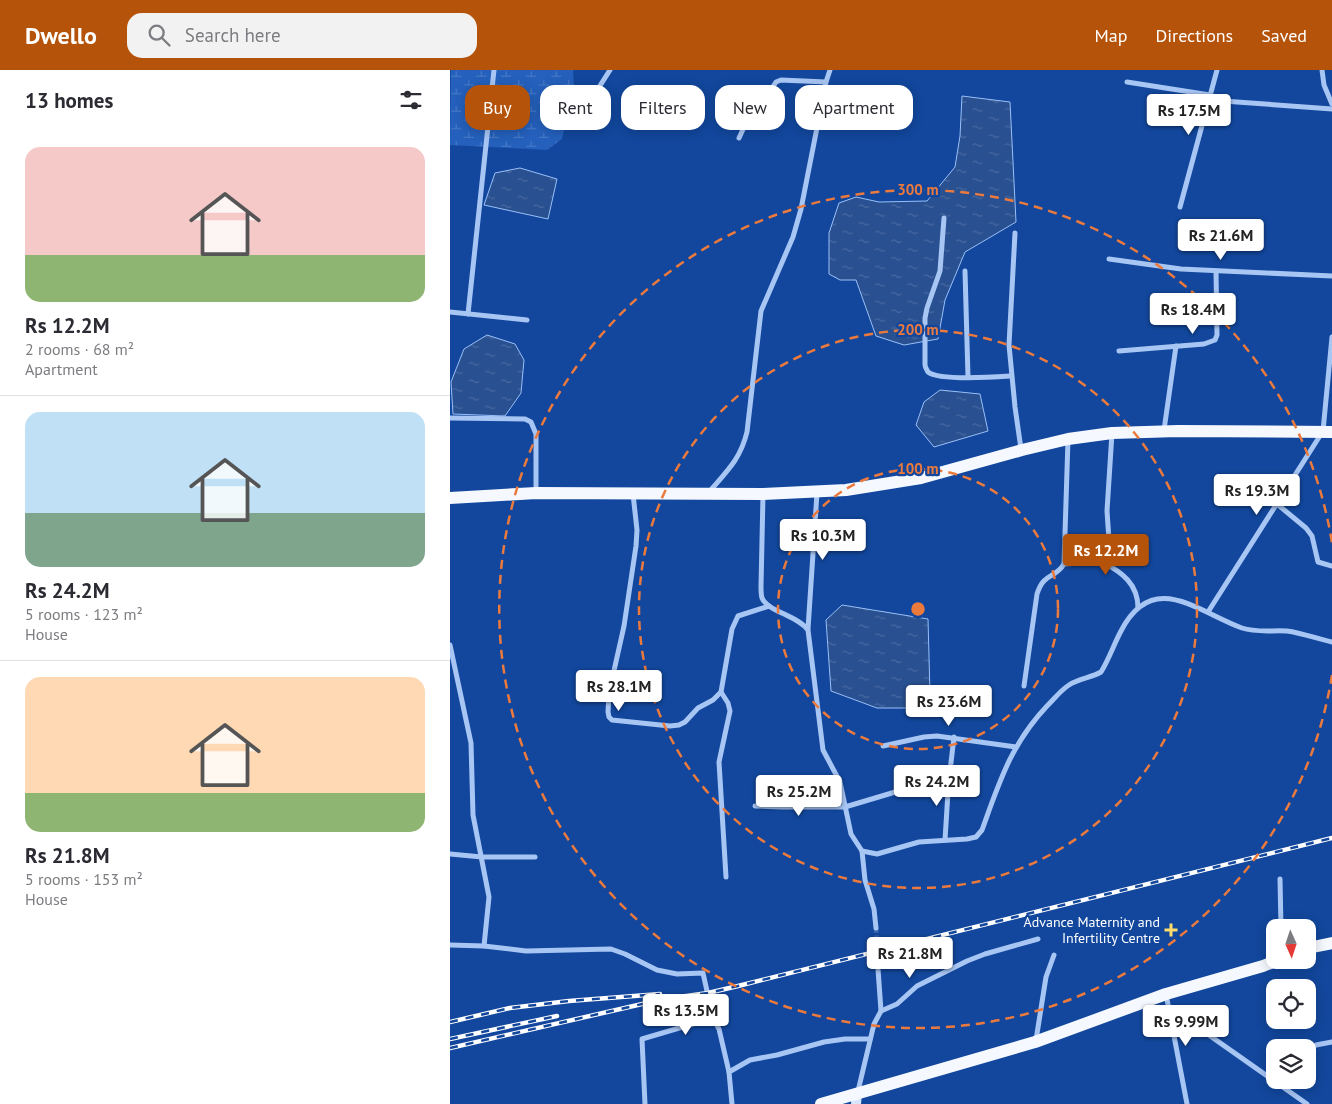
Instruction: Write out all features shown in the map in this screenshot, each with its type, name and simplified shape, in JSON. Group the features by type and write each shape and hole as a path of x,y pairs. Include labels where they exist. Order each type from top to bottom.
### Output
{"main road":[{"path":"450,498 536,493 763,494 846,490 907,481 1068,439 1112,433 1164,431 1327,432"},
{"path":"1316,946 1332,943"},
{"path":"821,1104 857,1098 1035,1042 1166,994 1266,965"}],"street":[{"path":"468,314 494,70"},
{"path":"600,85 610,70"},
{"path":"707,494 739,457 743,448 747,432 761,311 793,237 799,218 830,70"},
{"path":"1180,208 1217,70"},
{"path":"1322,70 1324,85 1332,104"},
{"path":"739,138 745,125 758,110 776,82 780,80 826,82"},
{"path":"1127,82 1210,98 1332,109"},
{"path":"944,218 940,270 925,318 924,365 934,375 968,377 1011,376"},
{"path":"1014,233 1009,345 1011,376 1022,450"},
{"path":"1109,259 1182,269 1332,276"},
{"path":"965,271 968,377"},
{"path":"1119,351 1204,344 1215,340 1217,335 1216,271"},
{"path":"450,312 527,320"},
{"path":"1208,612 1277,504 1327,432 1332,337"},
{"path":"1164,431 1176,346"},
{"path":"450,418 525,419 531,422 536,434 536,493"},
{"path":"1107,564 1109,540 1107,511 1112,433"},
{"path":"1024,686 1037,594 1043,581 1061,570 1064,564 1068,439"},
{"path":"818,492 808,630 823,750 840,782 851,834 862,852 865,880 874,909 876,928"},
{"path":"632,494 636,546 624,626 609,693 609,717 619,722 670,726 685,722 698,708 714,700 721,692 728,648 735,620 743,613 769,606"},
{"path":"763,494 762,599 769,606 798,620 808,630"},
{"path":"1277,504 1306,528 1312,536 1318,562 1332,566"},
{"path":"1064,564 1102,562 1107,564 1123,574 1134,587 1138,598 1138,608"},
{"path":"862,852 877,854 919,842 976,837 982,830 991,802 1022,736 1060,693 1083,678 1095,676 1101,672 1121,630 1138,608 1148,601 1178,599 1230,623 1253,631 1288,632 1332,642"},
{"path":"450,645 471,743 471,798 489,897 484,946"},
{"path":"721,692 728,703 730,711 719,762 726,877"},
{"path":"883,746 924,736 954,737 1016,747"},
{"path":"945,840 949,776 954,737"},
{"path":"755,806 845,806 937,782 949,776"},
{"path":"450,854 482,857 535,857"},
{"path":"1280,879 1280,919"},
{"path":"857,1098 870,1039 877,1016 881,1011 897,1004 917,986 967,961 1038,939"},
{"path":"450,945 484,946 526,951 610,949 625,954 657,970 677,974 703,973 712,1018 719,1029 729,1072 732,1104"},
{"path":"1035,1042 1046,977 1054,956"},
{"path":"878,969 881,1011"},
{"path":"1166,994 1186,1104"},
{"path":"1169,1007 1266,1074"},
{"path":"645,1104 642,1039 712,1018"},
{"path":"729,1072 756,1058 777,1055 824,1042 845,1039 870,1039"},
{"path":"1316,1045 1332,1042"},
{"path":"1286,1089 1307,1104"}],"green space":[{"path":"451,70 573,70 574,85 540,85 540,130 564,130 562,139 547,150 450,145"}],"water":[{"path":"962,96 1010,102 1016,222 965,252 945,300 938,339 904,345 876,336 856,280 840,280 829,274 829,233 839,203 856,197 879,202 927,201 955,167 960,136"},
{"path":"520,168 557,179 548,219 484,205 495,173"},
{"path":"487,335 515,344 524,360 521,393 505,416 453,414 451,382 464,349"},
{"path":"940,390 980,394 988,431 934,447 916,425 924,402"},
{"path":"842,605 928,619 930,694 910,708 877,708 831,691 826,620"}],"tunnel":[{"path":"876,928 878,969"}],"railway":[{"path":"450,1048 664,999 708,993 738,986 1332,838"},
{"path":"450,1022 510,1008 660,994"},
{"path":"450,1039 557,1016"}],"place":[{"name":"Advance Maternity and Infertility Centre","path":"1171,930"}]}
